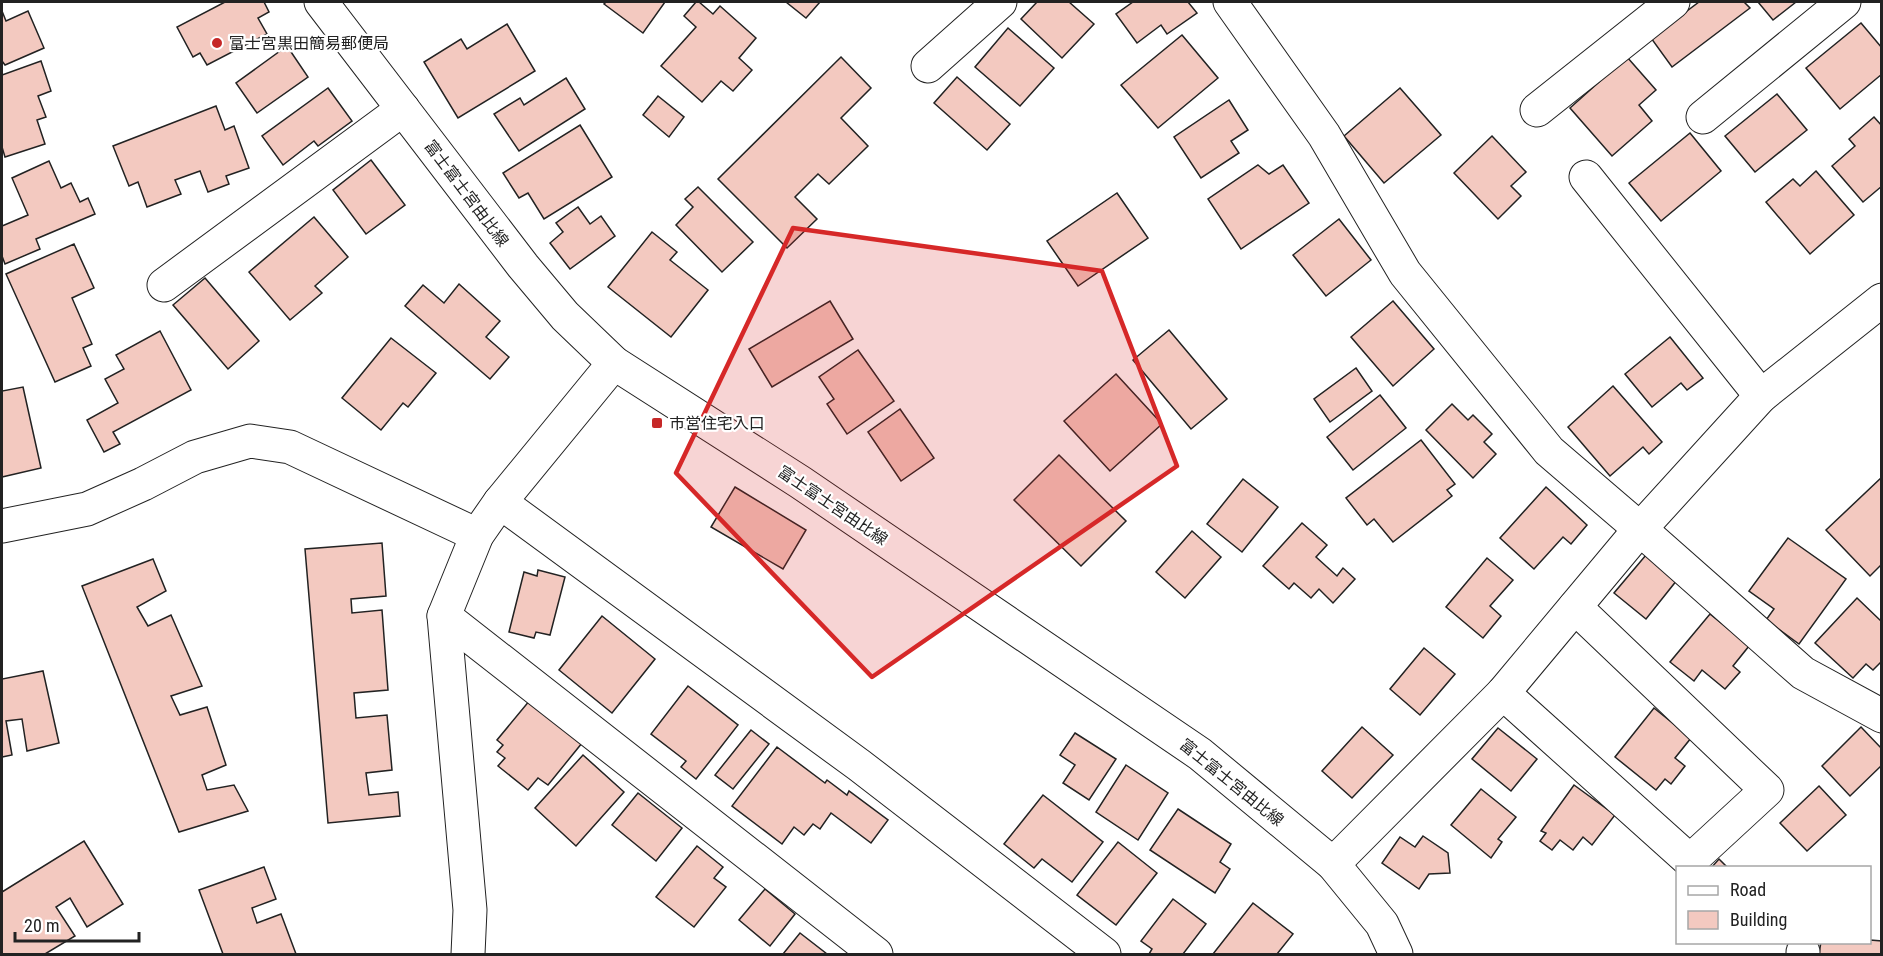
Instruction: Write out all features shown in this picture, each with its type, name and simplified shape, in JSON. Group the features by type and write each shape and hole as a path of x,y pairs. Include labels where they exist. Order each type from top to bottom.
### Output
{"street":[{"path":"927,66 1000,2"},
{"path":"1230,2 1324,135 1404,273 1549,451 1803,673 1881,715"},
{"path":"1537,110 1673,2"},
{"path":"1703,117 1844,2"},
{"name":"富士富士宮由比線","path":"326,3 523,266 565,316 614,363 800,482 1200,754 1333,864 1382,924 1396,954"},
{"path":"164,285 404,109"},
{"path":"1586,177 1761,396"},
{"path":"1333,864 1503,693 1640,529 1761,396 1881,300"},
{"path":"468,954 470,910 444,616 477,535 500,502 614,363"},
{"path":"2,526 87,509 195,457 250,441 290,447 477,535"},
{"path":"500,502 859,765 1104,954"},
{"path":"1503,693 1690,861 1767,790 1575,608"},
{"path":"444,616 876,954"}],"highlighted area":[{"path":"793,228 1102,271 1177,466 872,677 676,473"}],"building":[{"path":"225,2 264,2 269,12 258,18 267,34 207,65 200,53 193,57 177,27"},
{"path":"606,2 665,2 643,33 604,4"},
{"path":"696,2 713,14 720,6 756,38 739,58 752,70 733,91 721,81 702,102 661,66 696,27 684,16"},
{"path":"786,2 820,2 806,18"},
{"path":"1037,2 1069,2 1094,24 1062,58 1021,19"},
{"path":"1133,2 1188,2 1197,13 1167,34 1161,25 1137,43 1116,14"},
{"path":"1699,2 1744,2 1750,8 1672,67 1651,38"},
{"path":"1758,2 1796,2 1773,20"},
{"path":"2,11 6,21 28,11 44,48 5,65 2,61"},
{"path":"1861,23 1882,48 1882,74 1840,109 1806,68"},
{"path":"507,24 535,71 458,118 424,62 461,39 467,49"},
{"path":"1008,28 1054,68 1020,106 975,67"},
{"path":"1182,35 1218,78 1158,128 1121,85"},
{"path":"287,46 308,77 257,113 236,83"},
{"path":"841,57 871,88 841,118 868,146 829,184 818,174 795,197 817,219 787,248 718,179"},
{"path":"1627,57 1656,90 1639,105 1652,121 1612,156 1570,108"},
{"path":"41,61 51,91 38,96 46,117 37,120 45,144 5,157 2,147 2,75"},
{"path":"957,77 1010,124 987,150 934,103"},
{"path":"566,78 585,109 519,151 494,114 520,98 524,105"},
{"path":"328,88 352,121 318,146 314,141 283,165 262,136"},
{"path":"1400,88 1441,135 1384,183 1344,136"},
{"path":"1777,94 1807,130 1755,172 1725,136"},
{"path":"658,96 684,117 669,137 643,115"},
{"path":"1229,100 1248,130 1231,141 1239,153 1201,178 1174,137"},
{"path":"216,106 225,130 234,126 249,168 226,176 229,184 208,192 200,171 175,180 181,194 147,207 138,182 129,186 113,146"},
{"path":"1874,117 1882,126 1882,186 1863,202 1832,166 1855,146 1849,139"},
{"path":"580,125 612,177 544,219 528,193 519,198 503,173"},
{"path":"1690,133 1721,171 1661,221 1629,183"},
{"path":"1492,136 1526,172 1511,186 1521,196 1498,219 1454,173"},
{"path":"371,160 405,205 366,234 333,190"},
{"path":"49,161 61,188 71,183 80,202 88,198 95,214 36,239 40,249 5,264 2,256 2,226 28,215 12,178"},
{"path":"1258,165 1269,174 1283,165 1309,203 1241,249 1208,199"},
{"path":"1816,171 1854,215 1810,254 1766,202 1793,179 1800,186"},
{"path":"698,187 753,242 722,272 676,225 693,207 685,199"},
{"path":"1117,193 1148,238 1078,286 1047,241"},
{"path":"578,207 590,224 601,216 615,236 570,269 550,243 563,232 556,223"},
{"path":"314,217 348,257 315,286 322,293 290,320 249,272"},
{"path":"1339,219 1371,260 1326,296 1293,255"},
{"path":"652,232 677,252 670,260 708,290 671,337 608,287"},
{"path":"74,244 94,288 72,298 92,344 83,348 91,366 55,382 6,274"},
{"path":"205,278 259,341 228,369 173,305"},
{"path":"459,284 500,321 486,337 509,357 490,379 405,306 423,285 444,303"},
{"path":"830,301 853,339 772,387 749,349"},
{"path":"1393,301 1434,349 1393,386 1351,337"},
{"path":"1169,330 1227,399 1191,429 1133,360"},
{"path":"160,331 191,390 113,432 120,444 104,452 87,420 118,403 105,379 124,369 116,355"},
{"path":"1670,337 1703,378 1687,390 1681,383 1652,407 1625,374"},
{"path":"391,338 436,373 408,407 403,403 381,430 342,398"},
{"path":"858,350 894,401 847,434 827,404 834,399 819,377"},
{"path":"1356,368 1372,391 1330,422 1314,399"},
{"path":"1116,374 1162,424 1110,471 1064,421"},
{"path":"1613,386 1662,442 1649,454 1643,447 1610,476 1568,427"},
{"path":"23,387 41,468 2,477 2,391"},
{"path":"1380,395 1406,428 1353,470 1327,437"},
{"path":"1452,404 1468,420 1473,415 1492,434 1484,442 1496,454 1473,478 1426,430"},
{"path":"900,409 934,458 901,481 868,432"},
{"path":"1421,440 1455,484 1447,490 1452,496 1393,542 1374,519 1367,525 1346,498"},
{"path":"1059,455 1126,521 1081,566 1014,500"},
{"path":"1882,477 1882,564 1870,576 1826,530"},
{"path":"1243,479 1278,507 1242,552 1207,524"},
{"path":"735,487 806,530 783,569 711,527"},
{"path":"1546,487 1587,525 1571,544 1563,537 1534,569 1500,538"},
{"path":"1302,523 1327,545 1316,557 1337,576 1343,568 1355,579 1333,603 1319,589 1311,598 1294,583 1289,589 1263,566"},
{"path":"1192,531 1221,557 1185,598 1156,572"},
{"path":"1788,538 1846,579 1799,644 1766,620 1774,609 1749,591"},
{"path":"382,543 386,596 351,599 352,613 382,610 388,690 354,693 356,718 387,715 392,770 366,773 369,795 398,792 400,816 328,823 305,549"},
{"path":"1646,555 1677,580 1646,619 1614,593"},
{"path":"1487,558 1513,580 1490,606 1501,616 1483,638 1446,607"},
{"path":"153,559 166,591 137,607 148,626 171,615 202,686 171,696 180,715 207,707 226,765 202,775 207,790 234,785 248,811 179,832 82,586"},
{"path":"538,570 565,577 550,635 536,632 534,638 509,632 524,572 537,576"},
{"path":"1857,598 1882,622 1882,661 1873,670 1866,664 1853,678 1815,643"},
{"path":"1710,614 1749,646 1733,666 1740,672 1725,689 1702,670 1694,681 1670,662"},
{"path":"602,616 655,659 612,713 559,670"},
{"path":"1424,648 1455,674 1420,715 1390,689"},
{"path":"43,671 59,743 27,751 22,719 6,721 12,755 2,757 2,679"},
{"path":"688,686 738,725 696,779 681,767 686,761 651,734"},
{"path":"530,700 582,743 548,785 538,778 528,790 498,766 505,758 497,752 503,745 497,740"},
{"path":"1654,708 1691,738 1675,758 1685,766 1671,784 1665,779 1656,790 1615,757"},
{"path":"1362,727 1393,755 1352,798 1322,771"},
{"path":"1861,727 1882,749 1882,765 1850,796 1822,766"},
{"path":"1498,728 1537,759 1511,791 1472,759"},
{"path":"751,730 769,744 733,789 715,775"},
{"path":"1075,733 1116,759 1089,800 1063,783 1075,765 1060,755"},
{"path":"777,747 825,783 827,780 847,795 849,791 888,820 871,843 831,813 820,829 813,824 804,835 794,827 782,844 732,806"},
{"path":"583,755 624,792 576,846 535,808"},
{"path":"1126,765 1168,793 1138,840 1096,812"},
{"path":"1574,785 1615,815 1592,845 1583,837 1573,850 1560,840 1552,850 1540,841 1546,833 1541,831"},
{"path":"1819,786 1846,815 1807,851 1780,823"},
{"path":"1481,789 1516,817 1498,839 1502,842 1491,858 1451,825"},
{"path":"638,793 682,828 656,861 612,825"},
{"path":"1043,795 1103,842 1072,882 1042,859 1034,868 1004,844"},
{"path":"1178,809 1231,844 1220,862 1230,869 1215,893 1150,850"},
{"path":"1423,836 1448,853 1450,873 1429,874 1419,889 1382,863 1400,837 1415,847"},
{"path":"84,841 123,904 87,927 70,898 56,907 75,936 45,954 2,954 2,892"},
{"path":"1118,842 1157,873 1116,925 1077,895"},
{"path":"697,846 723,867 714,878 726,887 694,927 656,897"},
{"path":"1719,859 1726,866 1713,866"},
{"path":"264,867 276,899 252,908 257,923 281,914 296,954 223,954 199,890"},
{"path":"765,889 795,914 770,946 739,920"},
{"path":"1173,899 1206,924 1183,954 1149,954 1152,949 1141,941"},
{"path":"1253,903 1293,934 1277,954 1213,954"},
{"path":"800,933 827,954 783,954"},
{"path":"1871,940 1882,941 1882,954 1819,954 1821,944 1871,944"}],"place":[{"name":"富士宮黒田簡易郵便局","path":"217,43"},
{"name":"市営住宅入口","path":"657,423"}]}
